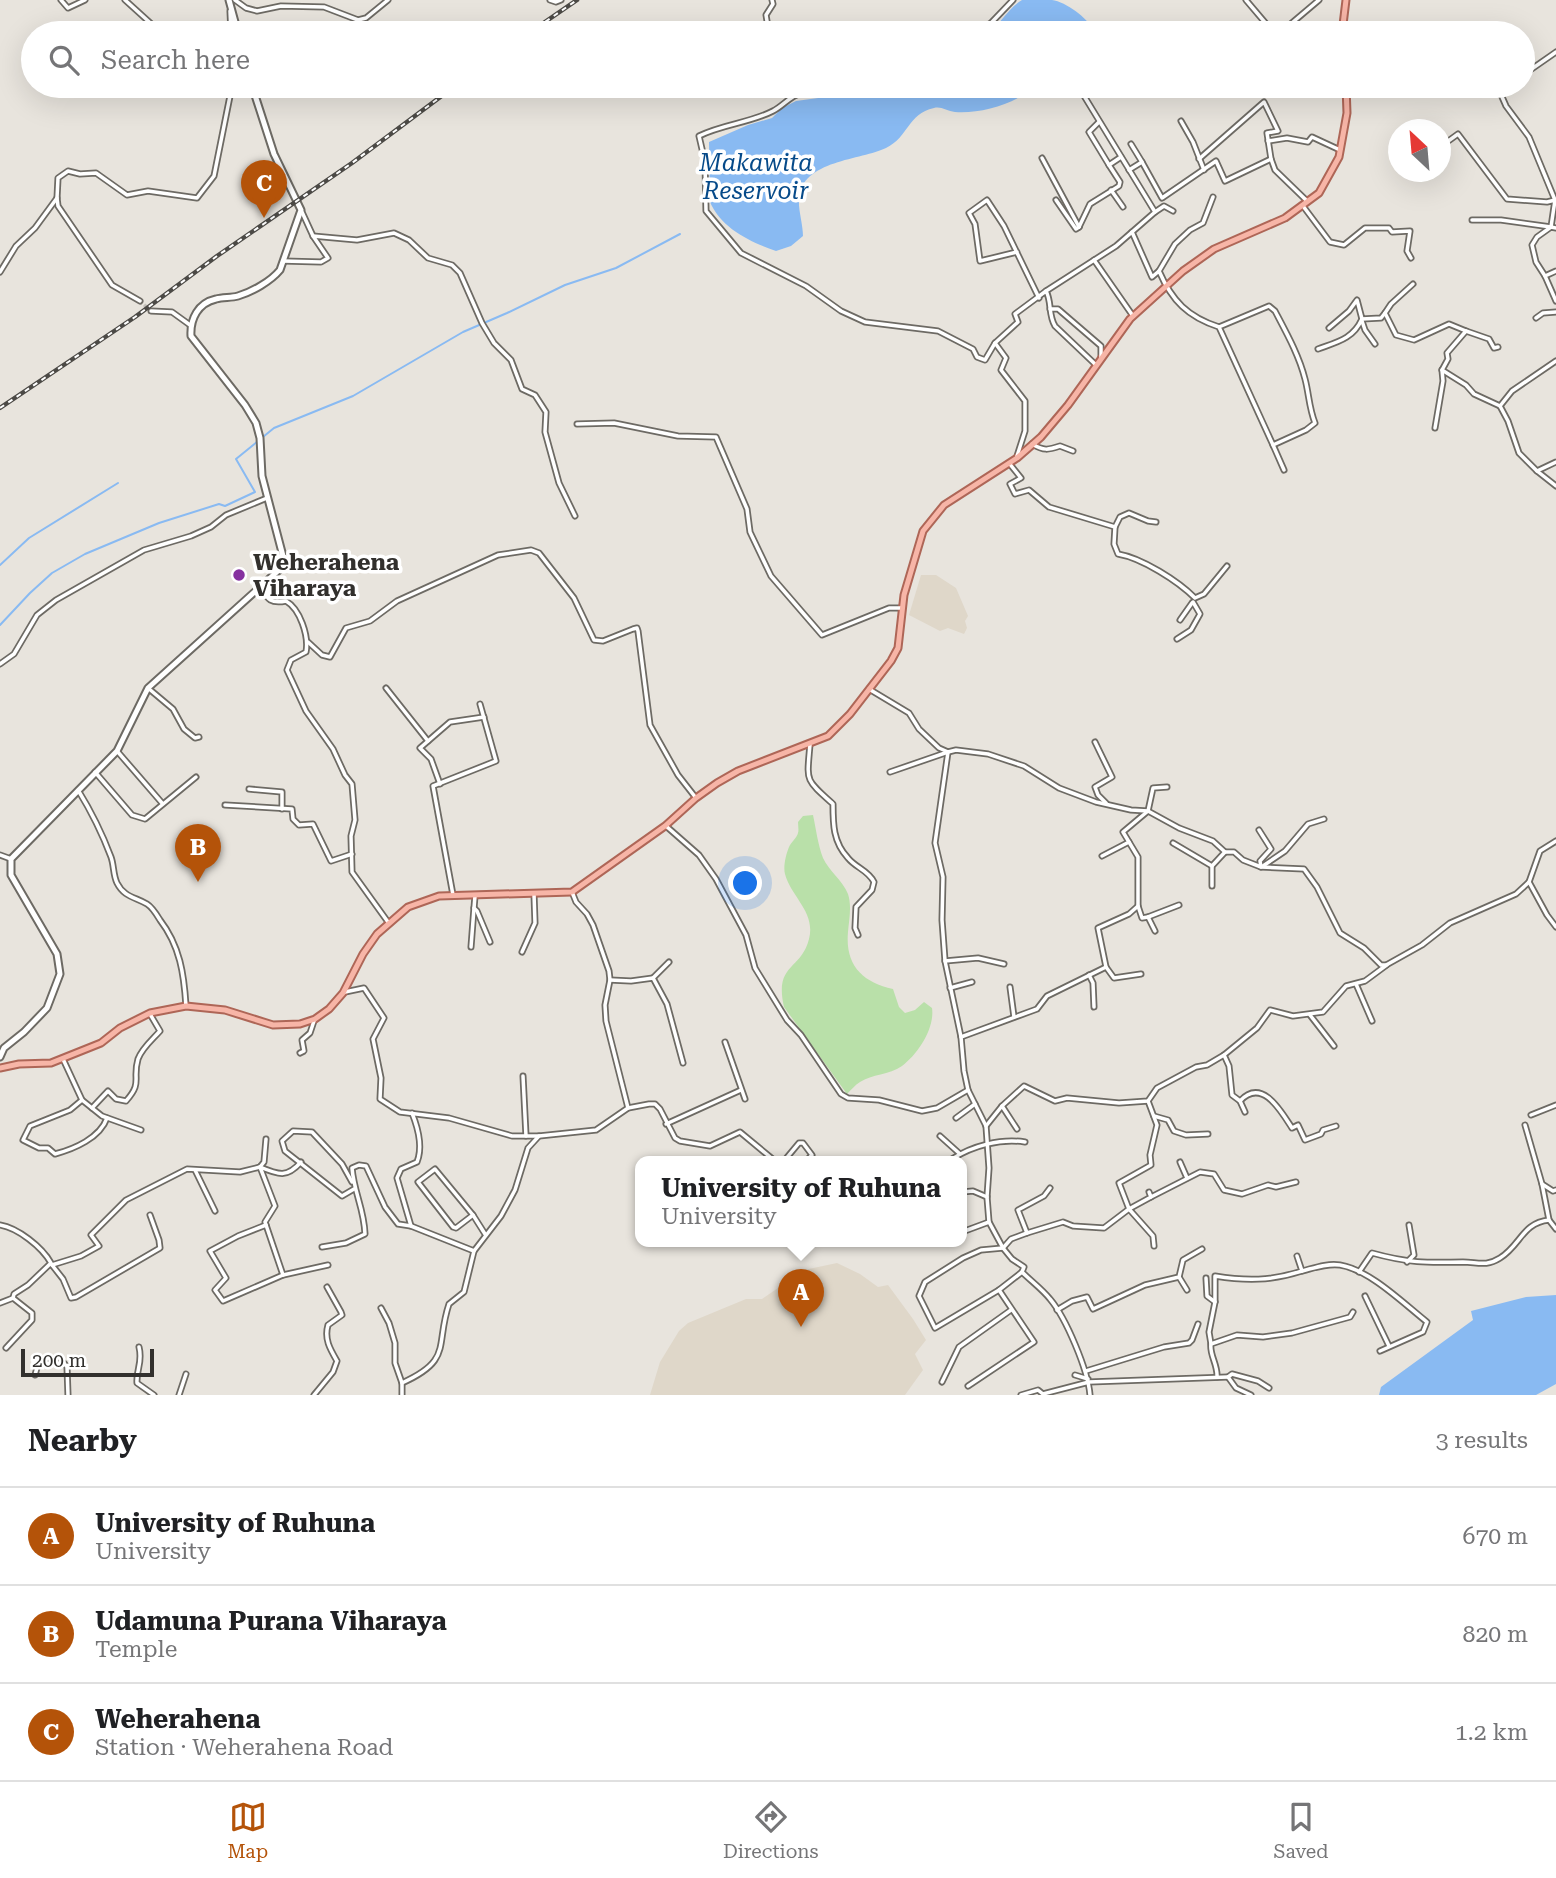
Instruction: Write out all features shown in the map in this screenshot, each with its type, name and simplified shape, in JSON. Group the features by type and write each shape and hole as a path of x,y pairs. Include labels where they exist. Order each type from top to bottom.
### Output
{"main road":[{"path":"1343,21 1346,0"},
{"path":"231,1 235,21"},
{"path":"0,1057 4,1048 24,1032 47,1007 61,974 57,954 11,875 11,859 117,751 148,688 279,570 284,560 262,476 260,438 256,424 245,405 191,336 190,325 192,317 204,304 214,299 239,296 274,278 301,210 274,155 256,98"},
{"path":"0,1068 19,1064 51,1063 63,1059 101,1043 120,1028 150,1013 186,1006 232,1012 273,1025 286,1026 315,1019 329,1009 343,993 363,954 388,922 408,907 439,896 572,892 665,826 696,798 738,771 828,736 850,714 898,648 902,608 923,531 944,505 1017,458 1032,444 1069,405 1133,316 1183,271 1214,250 1284,218 1319,193 1339,157 1347,113 1346,98"}],"street":[{"path":"61,0 68,8 85,0"},
{"path":"125,0 148,21"},
{"path":"231,21 231,1 257,11 281,6 324,7 358,20 366,18 388,0"},
{"path":"550,0 561,0"},
{"path":"767,21 766,15 773,4 772,0"},
{"path":"993,21 1013,0"},
{"path":"1246,0 1264,21"},
{"path":"1294,21 1319,0"},
{"path":"1339,0 1346,0"},
{"path":"1535,67 1556,52"},
{"path":"140,301 113,285 58,206 58,178 68,171 80,174 96,173 127,195 148,191 197,198 214,176 230,98"},
{"path":"794,98 773,111 716,127 699,136 705,162 706,211 741,253 806,286 841,311 865,322 938,331 973,349 976,357 985,360 995,343 1018,322 1014,314 1094,260 1164,206 1173,211"},
{"path":"1085,98 1155,212"},
{"path":"1502,98 1529,137 1555,200 1553,228"},
{"path":"1199,159 1264,102 1278,131 1267,133 1275,170 1306,204 1330,242 1344,245 1366,228 1389,228 1392,232 1410,231 1407,251 1411,258"},
{"path":"1079,227 1090,204 1120,183 1089,132 1099,121"},
{"path":"1181,121 1204,170"},
{"path":"1451,139 1458,134 1507,199 1547,202 1555,200"},
{"path":"1268,141 1287,138 1308,142 1312,137 1340,150"},
{"path":"1131,144 1162,198 1216,161 1225,181 1271,159"},
{"path":"1109,165 1121,157"},
{"path":"1042,158 1079,227"},
{"path":"1129,170 1142,162"},
{"path":"1111,190 1123,206"},
{"path":"1132,232 1152,276 1159,271 1175,244 1203,223 1213,197"},
{"path":"0,272 16,246 35,228 57,198"},
{"path":"1017,252 980,261 975,224 969,213 987,200 1004,226 1039,298"},
{"path":"1056,200 1076,229 1079,227"},
{"path":"283,261 326,261 326,254 313,236 301,210"},
{"path":"1472,220 1501,220 1553,228"},
{"path":"1553,228 1537,237 1532,245 1536,262 1556,301"},
{"path":"313,236 357,240 394,233 409,240 428,258 452,265 460,273 482,323 494,343 511,360 522,389 535,396 546,412 545,432 559,483 575,516"},
{"path":"1094,260 1133,316"},
{"path":"1159,271 1169,294 1199,319 1219,327 1284,470"},
{"path":"1545,276 1556,271"},
{"path":"1362,319 1381,318 1391,303 1413,284"},
{"path":"1046,291 1049,297 1050,319 1096,365"},
{"path":"1329,328 1349,311 1357,300 1364,330 1376,344"},
{"path":"1219,327 1269,306 1283,326 1302,368 1310,411 1315,423 1273,445"},
{"path":"1050,309 1058,309 1101,346 1101,358"},
{"path":"151,312 172,312 190,325"},
{"path":"1536,318 1543,313 1556,312"},
{"path":"1385,313 1396,335 1413,340 1449,324 1489,340 1494,348 1498,347"},
{"path":"1318,349 1346,339 1357,330 1362,319"},
{"path":"1435,428 1443,381 1442,370 1448,359 1447,353 1466,331"},
{"path":"995,343 1006,358 1001,370 1025,401 1025,431 1017,458"},
{"path":"1500,406 1513,391 1556,361"},
{"path":"1442,370 1466,385 1474,394 1500,406 1519,453 1556,486"},
{"path":"577,424 614,423 678,436 716,437 747,509 750,532 771,576 822,635 889,608 902,608"},
{"path":"1032,444 1041,450 1047,451 1060,446 1073,451"},
{"path":"1537,471 1556,461"},
{"path":"1009,463 1021,478 1010,484 1015,494 1029,490 1049,507 1115,527"},
{"path":"0,664 14,654 37,615 56,600 144,550 191,536 211,527 226,515 268,498"},
{"path":"1156,522 1129,513 1120,517 1115,527 1114,544 1118,554 1133,556 1181,584 1194,600 1199,614 1191,629 1177,639"},
{"path":"260,587 267,600 275,603 286,601 295,606 308,642 321,655 330,657 346,628 370,621 397,601 498,555 531,550 539,553 574,598 594,640 603,641 633,629 638,631 650,725 678,775 696,798"},
{"path":"1180,620 1194,600 1204,594 1227,566"},
{"path":"308,642 306,652 291,660 287,670 306,711 352,784 355,820 351,836 352,872 388,922"},
{"path":"148,688 173,709 184,729 195,738 199,737"},
{"path":"386,688 428,741"},
{"path":"869,689 909,713 919,729 947,752"},
{"path":"453,897 433,786 496,761 481,704"},
{"path":"440,784 431,759 420,748 450,722 484,717"},
{"path":"1095,742 1112,777 1095,787 1098,795 1107,804"},
{"path":"810,744 807,774 809,783 832,804 834,835 849,860 862,867 874,882 872,890 856,907 855,928 858,935"},
{"path":"890,772 956,750 988,754 1024,766 1059,788 1107,804 1148,811 1179,828 1213,841 1225,852 1234,852 1243,860 1261,867 1304,869 1317,887 1340,933 1364,947 1381,965 1388,964"},
{"path":"117,751 162,803"},
{"path":"947,752 935,843 943,877 945,961 961,1037 968,1090 986,1126 989,1144 989,1222 1003,1248 1012,1259 1024,1267 1022,1272 999,1290 935,1328 919,1296 925,1282 981,1250 1003,1248 1011,1239 1063,1222 1073,1226 1104,1228 1129,1209 1200,1172 1214,1174 1224,1190 1242,1194 1268,1185 1276,1187 1296,1182"},
{"path":"95,772 132,815 145,819 196,777"},
{"path":"1167,787 1153,788 1148,811 1123,832 1138,858 1138,906 1142,918 1179,905"},
{"path":"249,789 282,792 282,809"},
{"path":"78,790 96,820 111,856 117,883 125,894 148,904 172,936 181,961 186,1006"},
{"path":"225,805 292,809 293,819 299,825 313,824 331,861 352,854"},
{"path":"1261,867 1285,850 1308,824 1324,819"},
{"path":"665,826 699,855 716,878 746,935 754,968 787,1020 801,1035 841,1094 848,1098 901,1105 922,1111 937,1108 968,1090"},
{"path":"1259,830 1271,849 1260,861 1261,867"},
{"path":"1149,1101 1157,1088 1224,1055 1256,1028 1270,1010 1293,1016 1324,1012 1346,986 1365,981 1422,945 1450,923 1506,900 1529,882 1540,851 1556,841"},
{"path":"1102,856 1129,842"},
{"path":"1173,843 1212,866"},
{"path":"1212,886 1212,866 1225,852"},
{"path":"0,855 11,859"},
{"path":"1529,882 1556,927"},
{"path":"572,892 593,925 610,980 605,1005 606,1021 628,1108"},
{"path":"522,952 535,923 534,894"},
{"path":"471,947 475,896"},
{"path":"1138,906 1129,914 1098,928 1106,967 1114,978 1141,974"},
{"path":"474,908 490,942"},
{"path":"1148,917 1155,931"},
{"path":"945,961 978,958 1004,964"},
{"path":"610,980 653,978 669,962"},
{"path":"961,1037 1037,1009 1047,996 1106,967"},
{"path":"1089,975 1093,983 1094,1007"},
{"path":"653,978 667,1004 683,1063"},
{"path":"950,988 972,982"},
{"path":"1356,984 1372,1021"},
{"path":"1010,987 1014,1017"},
{"path":"343,993 364,988 384,1018 373,1039 381,1078 380,1099 401,1112 449,1118 512,1136 539,1136 596,1130 628,1108 655,1104 674,1138 702,1145 719,1143 740,1132 769,1156"},
{"path":"92,1108 108,1091 116,1100 125,1101 136,1090 138,1060 143,1049 160,1031 150,1013"},
{"path":"1310,1015 1335,1046"},
{"path":"300,1053 304,1051 302,1040 310,1033 315,1019"},
{"path":"724,1042 745,1099"},
{"path":"1224,1055 1231,1095 1240,1101 1245,1112"},
{"path":"63,1059 82,1100 107,1118 141,1130"},
{"path":"523,1076 526,1136"},
{"path":"986,1126 1002,1106 1024,1086 1055,1101 1068,1098 1119,1103 1149,1101"},
{"path":"666,1124 741,1090"},
{"path":"1240,1101 1244,1096 1265,1094 1275,1103 1292,1128 1298,1125 1305,1140 1336,1126"},
{"path":"82,1100 70,1110 30,1126 23,1140 38,1148 48,1148 55,1154 64,1152 99,1133 107,1118"},
{"path":"1149,1101 1157,1125 1150,1156 1151,1165 1119,1183 1129,1209 1153,1236 1154,1246"},
{"path":"956,1118 975,1104"},
{"path":"1531,1115 1556,1105"},
{"path":"1002,1106 1017,1129"},
{"path":"411,1226 397,1178 401,1170 417,1162 420,1154 417,1126 412,1113"},
{"path":"1154,1116 1168,1120 1174,1130 1186,1135 1208,1134"},
{"path":"1525,1125 1549,1220 1556,1229"},
{"path":"322,1247 346,1243 365,1234 365,1214 354,1186 342,1164 312,1132 293,1131 282,1141 285,1151 342,1196 354,1186"},
{"path":"402,1383 420,1375 431,1366 442,1348 449,1304 464,1292 474,1251 501,1216 515,1189 528,1148 539,1136"},
{"path":"940,1136 960,1154"},
{"path":"260,1167 264,1162 266,1139"},
{"path":"957,1156 970,1148 989,1144 1025,1142"},
{"path":"788,1156 799,1143 803,1143 811,1156"},
{"path":"0,1303 13,1298 14,1294 52,1264 81,1256 99,1246 91,1235 126,1200 187,1169 240,1172 260,1167 277,1174 293,1171 302,1162"},
{"path":"1181,1162 1187,1178"},
{"path":"260,1167 275,1206 265,1222 283,1275"},
{"path":"354,1186 352,1168 366,1167 385,1208 398,1224 411,1226 474,1251"},
{"path":"473,1215 456,1228 453,1227 418,1182 435,1169 438,1171 473,1215 485,1235"},
{"path":"195,1170 215,1211"},
{"path":"1542,1184 1553,1191 1556,1190"},
{"path":"1027,1233 1018,1210 1044,1196 1050,1188"},
{"path":"967,1192 973,1191 987,1197"},
{"path":"1149,1192 1151,1197"},
{"path":"0,1225 10,1227 46,1254 63,1279 71,1298 160,1248 150,1215"},
{"path":"1359,1272 1372,1253 1424,1264 1487,1264 1500,1258 1516,1245 1526,1229 1536,1221 1549,1220"},
{"path":"967,1230 989,1222"},
{"path":"266,1225 210,1251 226,1278 215,1290 223,1301 283,1275 328,1265"},
{"path":"1407,1262 1414,1255 1409,1226"},
{"path":"1187,1290 1179,1277 1183,1260 1202,1248"},
{"path":"1297,1256 1302,1271"},
{"path":"1217,1377 1209,1332 1215,1276 1277,1279 1321,1266 1339,1265 1359,1272 1427,1322 1423,1332 1380,1351"},
{"path":"1022,1272 1050,1298 1057,1310 1086,1371 1090,1395"},
{"path":"1057,1310 1087,1297 1093,1309 1146,1285 1179,1277"},
{"path":"1206,1278 1207,1296 1214,1302"},
{"path":"314,1395 334,1372 337,1361 327,1343 326,1331 328,1325 342,1315 327,1287"},
{"path":"968,1386 1034,1342 999,1290"},
{"path":"1365,1296 1389,1346"},
{"path":"6,1348 32,1320 32,1313 13,1298"},
{"path":"380,1308 389,1323 395,1343 395,1363 402,1383 402,1395"},
{"path":"942,1381 959,1347 1011,1310"},
{"path":"1211,1344 1237,1335 1263,1337 1313,1329 1350,1317 1353,1312"},
{"path":"1086,1371 1164,1347 1189,1343 1198,1324"},
{"path":"139,1347 142,1361 137,1383 154,1395"},
{"path":"35,1375 38,1364 64,1363 67,1367 68,1395"},
{"path":"178,1395 186,1374"},
{"path":"1021,1395 1038,1390 1043,1394 1089,1381 1228,1377 1232,1374 1269,1388"},
{"path":"1075,1375 1089,1381"},
{"path":"1228,1377 1236,1388 1251,1395"}],"shaded area":[{"path":"921,575 936,575 956,588 968,616 964,634 948,628 940,631 909,615"},
{"path":"837,1263 860,1274 878,1287 888,1285 926,1340 915,1354 923,1370 905,1395 650,1395 660,1362 679,1331 688,1323 746,1299 762,1299 804,1270"}],"green space":[{"path":"813,815 823,858 848,894 848,944 853,963 864,977 893,989 899,1007 905,1013 915,1010 924,1002 932,1008 928,1032 908,1061 897,1069 865,1079 847,1094 784,1007 782,993 785,975 805,949 810,929 806,913 785,874 785,860 797,835 798,822 803,816"}],"water":[{"path":"1022,0 1052,0 1070,7 1086,21 1001,21"},
{"name":"Makawita Reservoir","path":"818,98 1018,98 987,109 955,112 937,108 925,111 886,148 821,169 810,176 802,186 799,203 803,236 791,246 776,251 737,233 715,211 710,202 709,142 772,118 782,108 796,101"},
{"path":"1556,1295 1556,1384 1536,1395 1379,1395 1381,1387 1473,1320 1471,1311 1526,1297"}],"waterway":[{"path":"0,625 52,573 85,554 159,523 219,504 225,506 255,492 236,459 274,428 353,396 463,332 565,285 616,268 680,234"},
{"path":"0,565 29,538 118,483"}],"tunnel":[{"path":"140,301 151,311"}],"railway":[{"path":"546,21 577,0"},
{"path":"0,408 135,317 439,98"}],"place":[{"name":"Weherahena","path":"264,218"},
{"name":"Weherahena Viharaya","path":"239,575"},
{"name":"Udamuna Purana Viharaya","path":"198,882"},
{"name":"University of Ruhuna","path":"801,1327"}]}
